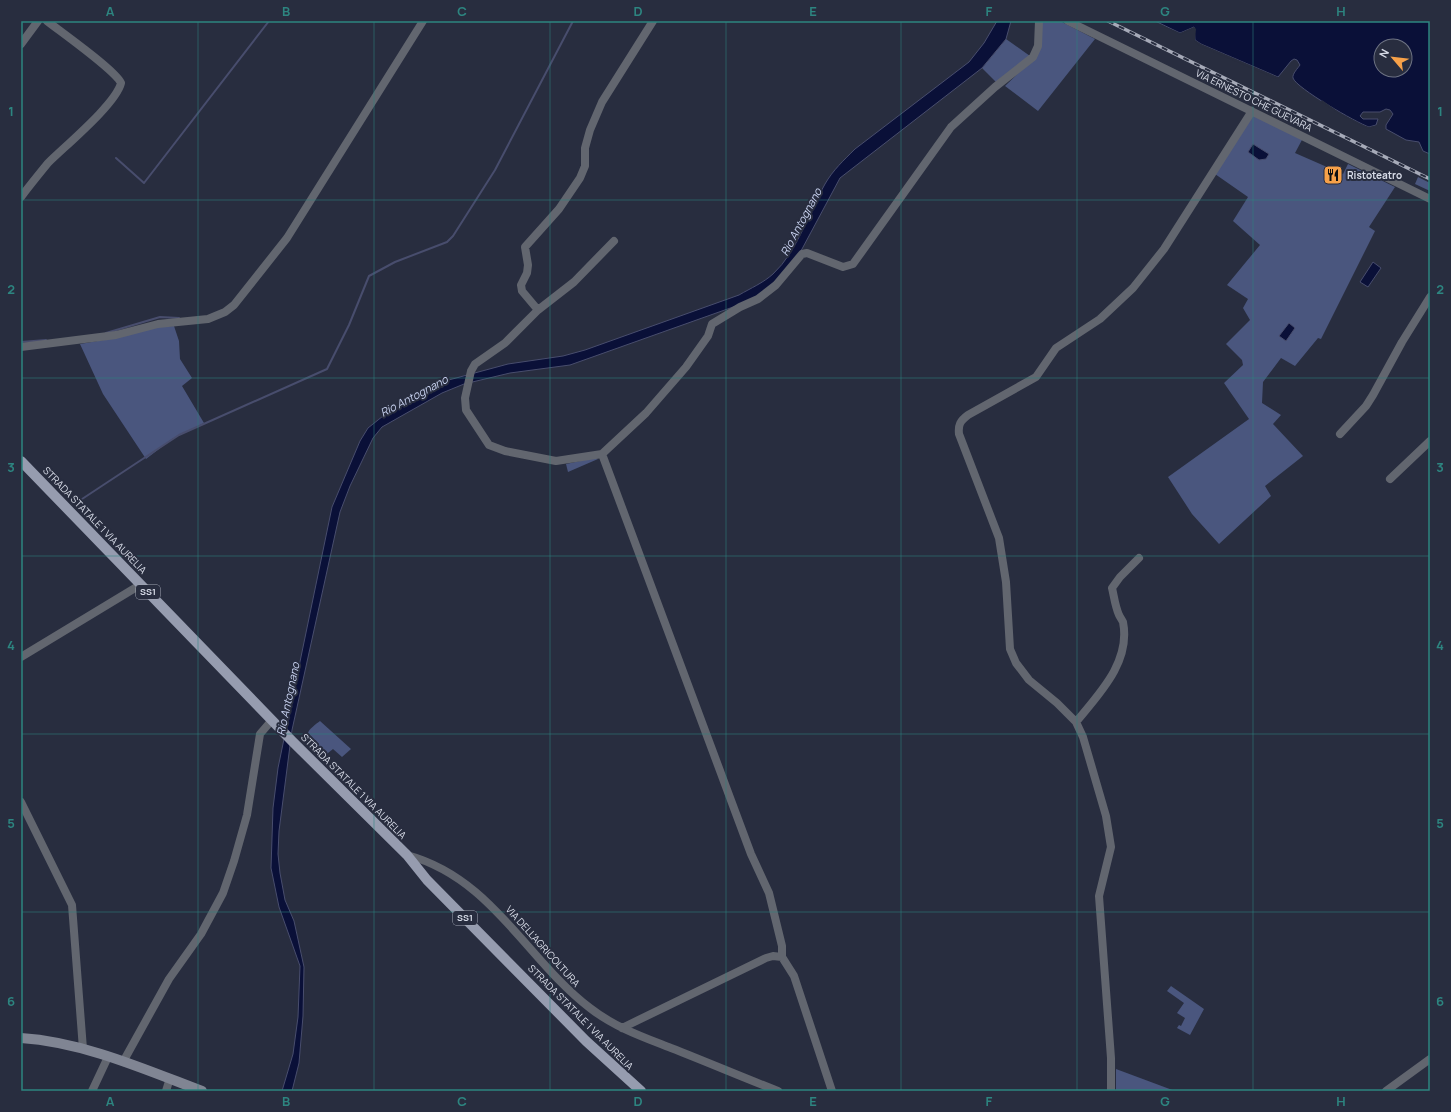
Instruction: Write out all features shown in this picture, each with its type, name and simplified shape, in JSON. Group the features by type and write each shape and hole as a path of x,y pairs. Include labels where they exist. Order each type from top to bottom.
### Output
{"main road":[{"name":"STRADA STATALE 1 VIA AURELIA","path":"21,461 292,741 407,855 426,880 586,1041 641,1091"}],"street":[{"path":"21,44 38,21"},
{"path":"21,197 49,163 111,100 121,84 119,79 103,65 46,21"},
{"path":"21,347 116,335 158,324 208,319 225,312 234,305 287,238 423,21"},
{"path":"538,310 522,291 521,285 527,273 528,265 525,246 559,209 580,178 585,166 585,148 590,130 602,102 653,21"},
{"path":"614,241 574,282 538,310 505,343 475,364 471,371 465,398 466,410 489,445 505,451 556,461 602,454 646,413 686,367 708,336 712,324 740,307 758,299 776,284 802,254 807,253 843,266 853,264 951,127 995,87 1033,57 1038,46 1039,21"},
{"name":"VIA ERNESTO CHE GUEVARA","path":"1068,21 1430,199"},
{"path":"1112,1091 1099,896 1111,841 1106,816 1076,722 1057,703 1030,680 1016,663 1010,649 1006,582 999,538 959,434 958,427 968,416 1036,377 1041,372 1052,352 1100,319 1133,288 1164,249 1252,111"},
{"path":"1340,434 1369,400 1430,297"},
{"path":"1390,480 1430,441"},
{"path":"602,454 751,854 768,892 782,946 782,957 794,976 832,1091"},
{"path":"1076,722 1098,695 1120,662 1123,639 1123,621 1119,615 1112,588 1117,580 1139,558"},
{"path":"21,657 140,585"},
{"path":"123,1062 168,979 200,934 223,892 234,861 247,815 260,734 264,726 273,721"},
{"path":"21,802 72,905 83,1049"},
{"name":"VIA DELL'AGRICOLTURA","path":"407,855 422,860 452,876 494,907 573,994 597,1014 622,1028 778,1091"},
{"path":"622,1028 766,958 773,956 782,957"},
{"path":"21,1038 41,1039 83,1049 170,1078 202,1091"},
{"path":"92,1091 108,1057"},
{"path":"1386,1091 1430,1059"},
{"path":"166,1091 170,1078"}],"shaded area":[{"path":"997,21 1011,21 1006,39 982,68 840,178 802,249 776,283 750,301 570,365 510,373 464,384 442,393 382,427 373,438 350,486 340,512 292,730 279,831 278,854 285,900 294,921 304,967 303,1016 299,1063 292,1091 282,1091 293,1054 298,1017 300,966 279,907 271,868 273,808 278,768 332,507 360,441 368,428 383,416 445,381 508,364 563,356 585,350 739,295 765,280 782,265 796,243 825,184 839,165 855,149 969,62 984,43"},
{"path":"1041,21 1060,21 1095,39 1038,111 1005,86 1035,57"},
{"path":"1155,21 1430,21 1430,154 1423,151 1419,142 1406,140 1386,129 1386,125 1393,114 1390,110 1386,109 1380,112 1363,112 1360,116 1363,119 1378,119 1376,125 1369,127 1315,97 1297,83 1293,76 1300,65 1297,60 1294,59 1291,61 1278,77 1201,44 1195,40 1194,27 1180,33"},
{"path":"1006,39 1030,56 997,83 982,68"},
{"path":"1253,114 1303,138 1295,153 1343,174 1348,164 1395,187 1369,227 1375,231 1321,339 1318,338 1295,366 1281,358 1263,382 1262,403 1281,415 1273,424 1303,456 1265,486 1271,496 1219,544 1192,514 1168,477 1249,419 1224,383 1243,365 1242,360 1226,344 1250,320 1243,308 1248,299 1227,285 1260,245 1233,221 1248,197 1215,174"},
{"path":"1253,144 1269,154 1266,159 1259,160 1248,152"},
{"path":"1418,177 1430,183 1430,191 1415,184"},
{"path":"1373,262 1381,268 1368,287 1360,282"},
{"path":"1289,323 1295,328 1286,341 1279,336"},
{"path":"174,326 179,341 180,359 192,378 182,386 204,423 172,439 146,459 103,394 80,344 115,338 157,327"},
{"path":"594,458 598,459 568,472 566,464"},
{"path":"320,721 351,749 342,757 333,749 328,753 325,761 316,752 311,744 308,733 311,728"},
{"path":"1171,986 1204,1009 1190,1035 1177,1028 1179,1025 1181,1026 1185,1018 1177,1013 1184,1003 1167,991"},
{"path":"1116,1069 1175,1091 1116,1091"}],"pier":[{"path":"1153,21 1180,33 1194,27 1196,29 1195,40 1201,44 1280,78 1276,79 1200,46 1193,40 1193,29 1180,35"},
{"path":"1322,100 1340,113 1363,125 1369,127 1378,125 1369,129 1363,127 1339,114 1321,102"}],"waterway":[{"path":"116,158 144,183 269,21"},
{"path":"76,503 179,435 327,369 349,325 369,276 395,262 447,242 453,236 495,170 573,21"},
{"path":"106,333 160,317 179,318"},
{"path":"21,342 46,340"}],"railway":[{"path":"1108,21 1430,179"}],"place":[{"name":"Ristoteatro","path":"1333,175"}],"water label":[{"name":"Rio Antognano","path":"801,222"},
{"name":"Rio Antognano","path":"414,396"},
{"name":"Rio Antognano","path":"288,699"}]}
